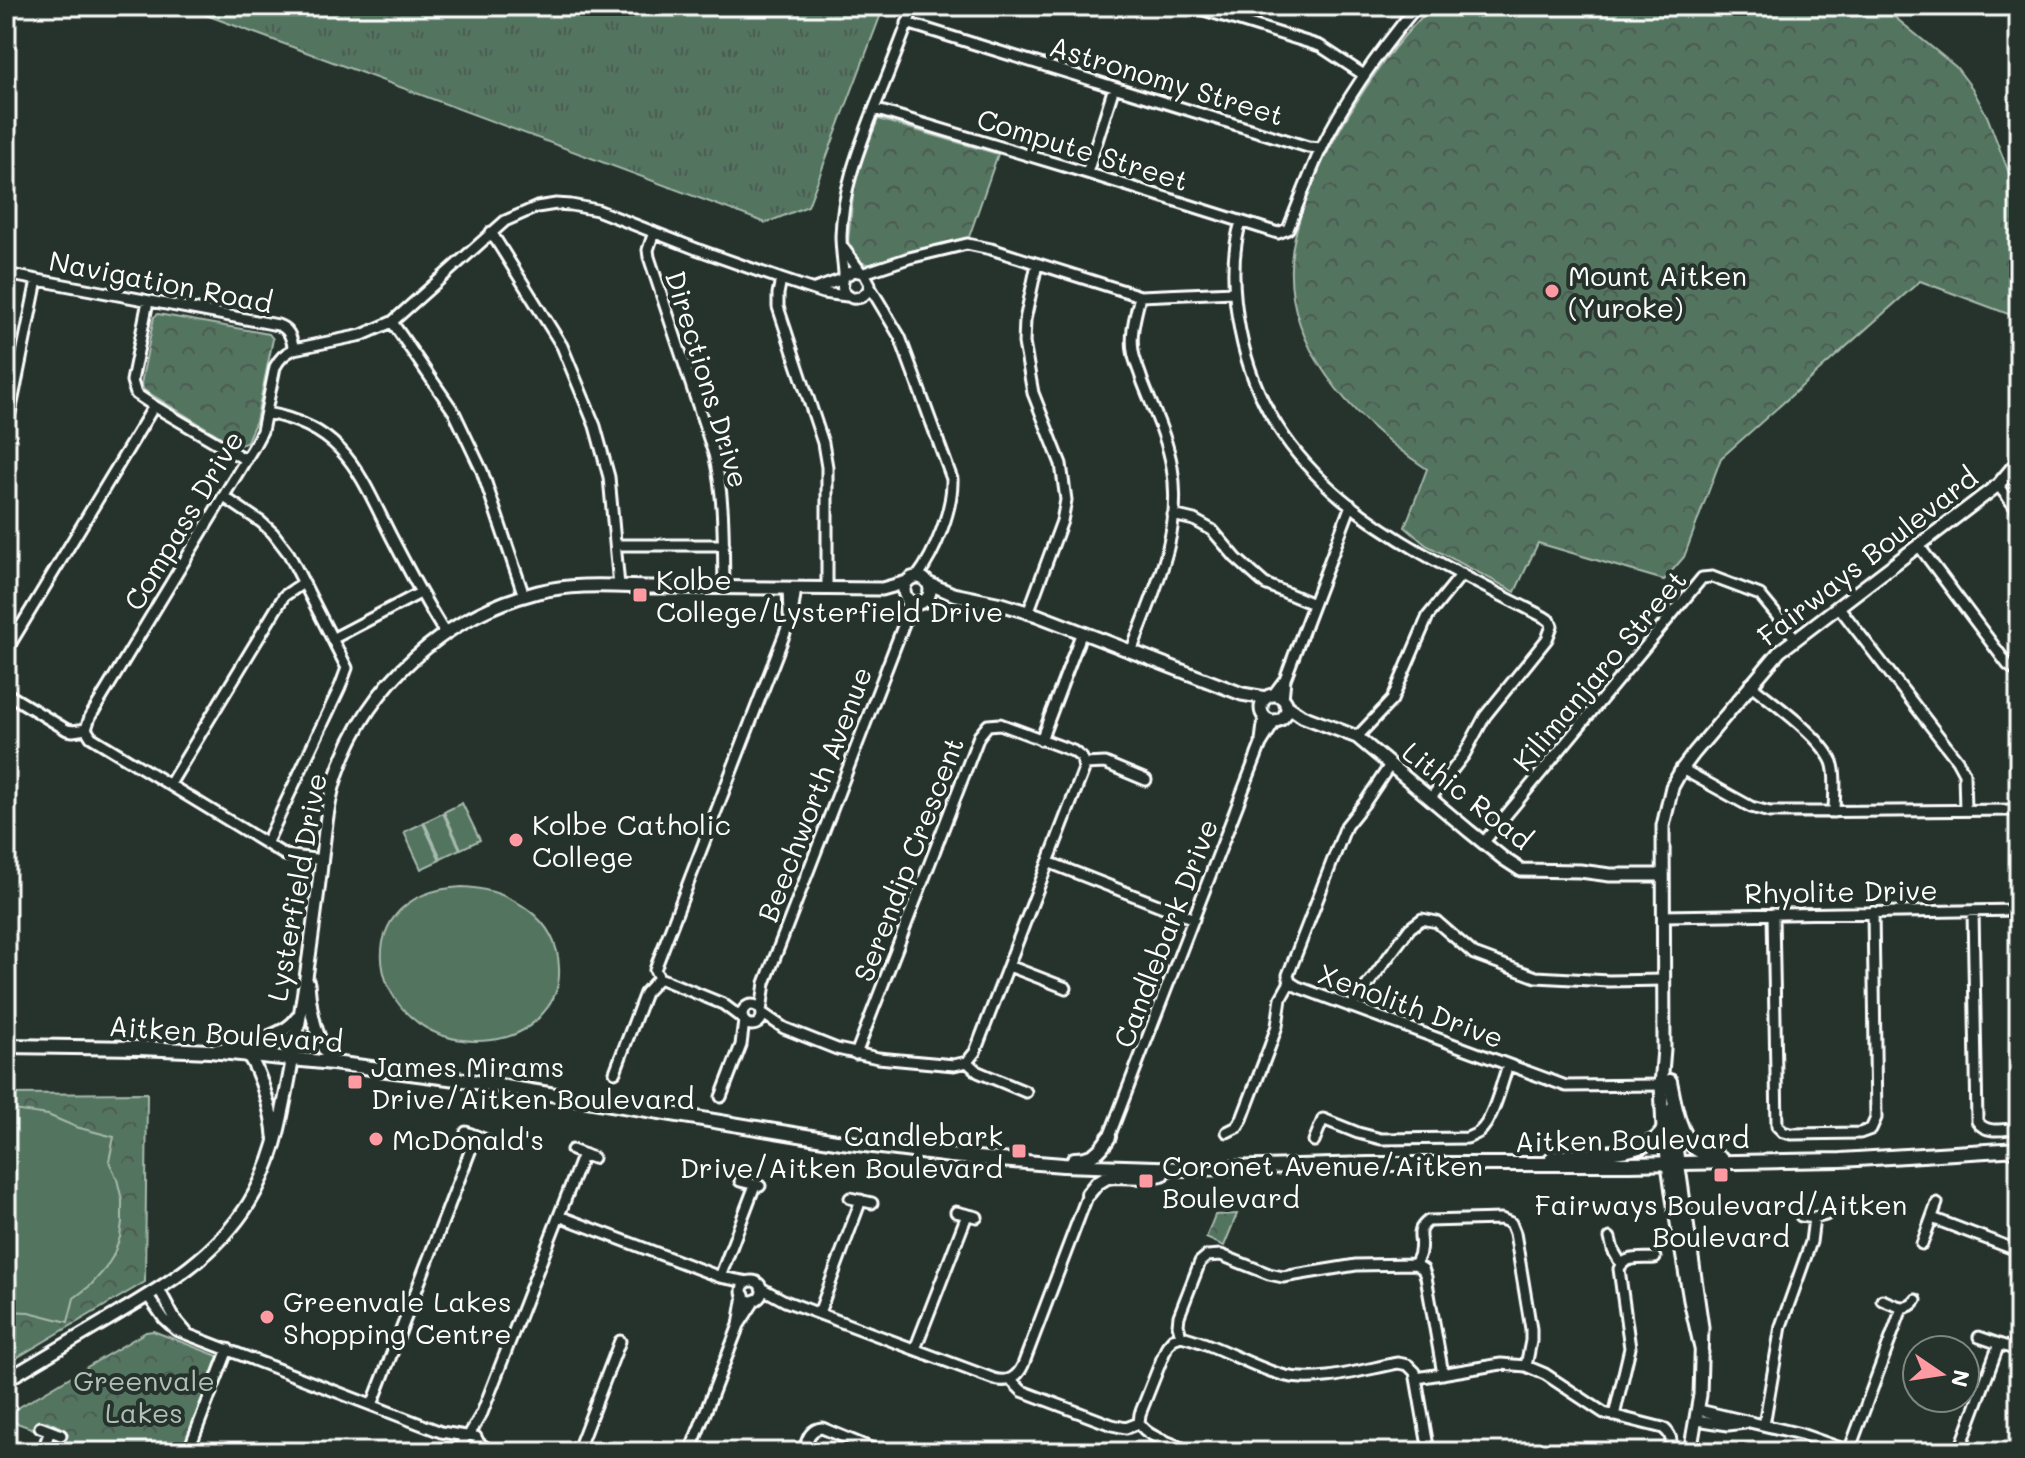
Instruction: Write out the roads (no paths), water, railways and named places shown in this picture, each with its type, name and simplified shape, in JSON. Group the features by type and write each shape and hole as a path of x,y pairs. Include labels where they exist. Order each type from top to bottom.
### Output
{"main road":[{"name":"Aitken Boulevard","path":"6,1046 210,1051 333,1063 480,1082 842,1142 1063,1165 1186,1169 1385,1164 1735,1162 1841,1160 2019,1149"},
{"path":"1665,1083 1693,1146 1706,1154 1735,1162"},
{"path":"1521,1165 1557,1157 1631,1150 1656,1140 1663,1130"},
{"path":"969,1157 1087,1158 1097,1154 1109,1137"},
{"path":"1109,1137 1110,1155 1127,1168"},
{"path":"1063,1165 1077,1168 1085,1175 1088,1194"},
{"path":"1088,1194 1107,1177 1147,1177 1186,1169"}],"street":[{"path":"847,296 843,291 841,236 851,178 859,149 914,6"},
{"path":"1191,6 1320,46 1364,75"},
{"path":"1322,148 1364,75 1417,6"},
{"name":"Astronomy Street","path":"907,23 1308,147 1322,148"},
{"path":"1087,173 1114,87"},
{"name":"Compute Street","path":"874,109 1278,233 1288,229 1322,148"},
{"path":"294,349 362,335 392,322 505,221 522,212 556,204 597,210 781,279 823,293 860,298 886,313"},
{"path":"1241,222 1235,250 1234,292 1242,341 1250,368 1276,426 1291,447 1309,468 1351,505 1421,552 1544,617 1552,626 1547,639 1485,716 1464,755 1430,799"},
{"path":"491,232 562,346 595,426 609,477 619,586"},
{"name":"Directions Drive","path":"654,232 649,257 714,454 723,507 724,587"},
{"path":"815,289 844,278 849,272 862,272 967,244 1140,296 1234,292"},
{"path":"842,246 868,278 900,337 952,479 947,511 920,580 904,588 909,599 923,603 929,598 953,594"},
{"path":"860,298 889,264"},
{"path":"1028,613 1062,521 1066,500 1061,464 1033,393 1024,343 1025,320 1037,264"},
{"name":"Navigation Road","path":"6,274 278,325 289,332 294,349"},
{"path":"781,279 778,307 823,443 827,467 827,588"},
{"path":"6,423 37,280"},
{"path":"1131,652 1164,563 1173,515 1173,469 1133,353 1132,328 1140,296"},
{"path":"148,301 132,381 136,394 246,460"},
{"path":"392,322 454,412 482,471 524,596"},
{"name":"Compass Drive","path":"86,729 90,717 262,431 275,367 285,353 294,349"},
{"path":"6,651 154,406"},
{"path":"266,413 297,421 320,432 341,449 356,467 420,593 445,633"},
{"name":"Fairways Boulevard","path":"1690,1452 1698,1415 1702,1327 1673,1163 1665,1083 1664,813 1672,787 1682,769 1772,658 1998,485 2019,460"},
{"path":"1998,485 2019,512"},
{"path":"224,497 261,522 289,554 346,663 346,671 266,844"},
{"name":"Candlebark Drive","path":"1109,1137 1351,505"},
{"path":"1173,515 1205,526 1265,584 1313,604"},
{"path":"616,545 724,545"},
{"path":"1919,546 2008,665 2019,673"},
{"path":"1357,737 1392,700 1428,616 1462,574"},
{"name":"Kilimanjaro Street","path":"1483,843 1702,578 1712,577 1760,595 1796,639"},
{"path":"920,580 953,594 1028,613 1082,632 1274,708"},
{"path":"920,580 931,591 929,598"},
{"name":"Lysterfield Drive","path":"6,1380 196,1264 228,1232 259,1186 280,1127 293,1059 330,797 350,742 368,711 416,655 476,614 524,596 569,587 882,589 920,580"},
{"path":"170,784 284,596 303,583"},
{"path":"792,588 794,607 789,622 657,964 655,970 659,978 723,1004 757,1007 784,1028 837,1049 954,1065 967,1062 975,1053 1081,779 1084,764 1105,763 1146,780"},
{"name":"Lysterfield Drive","path":"882,589 909,599"},
{"path":"332,639 420,593"},
{"name":"Beechworth Avenue","path":"750,1006 765,983 905,621 909,599"},
{"path":"1838,606 1957,760 1964,773 1965,810"},
{"path":"1041,740 1082,632"},
{"path":"1750,684 1808,731 1830,759 1834,770 1834,812"},
{"path":"6,693 67,730 86,729 91,737 285,855 322,860"},
{"name":"Lithic Road","path":"1274,708 1357,737 1483,843 1521,870 1663,875"},
{"name":"Serendip Crescent","path":"856,1054 983,729 993,723 1000,724 1078,754 1084,764"},
{"name":"Xenolith Drive","path":"1390,765 1346,826 1288,975 1290,982 1566,1086 1665,1083"},
{"path":"1682,769 1760,810 1770,812 2019,810"},
{"path":"1048,862 1194,919"},
{"name":"Rhyolite Drive","path":"1663,916 2019,910"},
{"path":"1973,911 1977,1121 1982,1128 1989,1130 2019,1128"},
{"path":"1773,914 1776,1120 1780,1130 1787,1134 1820,1134 1866,1132 1876,1122 1873,912"},
{"path":"1351,1007 1410,928 1422,919 1437,922 1474,954 1536,977 1664,980"},
{"path":"308,955 309,997 315,1027 333,1063"},
{"path":"1009,966 1066,988"},
{"path":"615,1072 645,993 659,978"},
{"path":"1227,1132 1237,1127 1242,1119 1273,1036 1281,998 1290,982"},
{"name":"Beechworth Avenue","path":"761,1012 765,983"},
{"path":"723,1004 748,1025 784,1028"},
{"path":"741,1045 744,1010 750,1006"},
{"path":"210,1051 260,1040 287,1028 295,1022 300,1011"},
{"path":"721,1097 741,1045 761,1020 761,1012"},
{"path":"248,1055 273,1125 274,1149"},
{"path":"967,1062 978,1072 1026,1092"},
{"path":"1314,1141 1323,1119 1381,1139 1467,1138 1484,1127 1508,1065"},
{"name":"Fairways Boulevard","path":"1665,1083 1663,1130 1673,1163"},
{"path":"372,1405 481,1138 466,1132"},
{"path":"471,1446 559,1216 588,1156 572,1150"},
{"path":"720,1277 758,1186 740,1181"},
{"path":"559,1216 720,1277 757,1283 785,1301 1005,1381 1014,1378 1023,1365 1088,1194"},
{"path":"819,1313 855,1199 872,1203"},
{"path":"1922,1244 1937,1203"},
{"path":"915,1349 967,1215"},
{"path":"1801,1216 1814,1218 1826,1215"},
{"path":"1764,1425 1778,1339 1811,1242 1814,1218"},
{"path":"1932,1218 2019,1251"},
{"path":"1415,1264 1421,1250 1419,1231 1428,1221 1495,1219 1511,1223 1531,1329 1526,1366"},
{"path":"1610,1238 1621,1264"},
{"path":"1181,1336 1179,1316 1200,1262 1207,1256 1221,1255 1283,1277 1356,1265 1415,1264 1423,1269 1426,1277 1443,1374"},
{"path":"1614,1416 1630,1348 1619,1274 1621,1264 1628,1259 1655,1258"},
{"path":"720,1277 750,1300 785,1301"},
{"path":"690,1452 739,1325 744,1287 748,1282"},
{"path":"739,1325 761,1294 761,1288"},
{"path":"154,1292 169,1326 493,1452"},
{"path":"1882,1300 1902,1308 1910,1307 1916,1300"},
{"path":"1698,1415 1728,1425 1764,1425 1814,1437 1850,1451 1902,1308"},
{"path":"1189,1452 1146,1432 1139,1423 1167,1346 1181,1336 1287,1376 1316,1378 1403,1363 1414,1369 1417,1378 1429,1452"},
{"path":"1981,1338 2019,1351"},
{"path":"577,1452 620,1341"},
{"path":"1959,1452 1999,1344"},
{"path":"189,1452 228,1349"},
{"path":"1417,1378 1501,1364 1526,1366 1545,1374 1593,1407 1666,1430 1671,1439 1670,1452"},
{"path":"1014,1378 1030,1393 1121,1428 1139,1423"},
{"path":"803,1452 811,1433 822,1428 880,1452"},
{"path":"42,1452 45,1429 61,1435"}],"place":[{"name":"Mount Aitken (Yuroke)","path":"1552,291"},
{"name":"Kolbe College/Lysterfield Drive","path":"640,595"},
{"name":"Kolbe Catholic College","path":"516,840"},
{"name":"James Mirams Drive/Aitken Boulevard","path":"355,1082"},
{"name":"McDonald's","path":"376,1139"},
{"name":"Candlebark Drive/Aitken Boulevard","path":"1019,1151"},
{"name":"Fairways Boulevard/Aitken Boulevard","path":"1721,1175"},
{"name":"Coronet Avenue/Aitken Boulevard","path":"1146,1181"},
{"name":"Greenvale Lakes Shopping Centre","path":"267,1317"}],"park label":[{"name":"Greenvale Lakes","path":"144,1396"}]}
